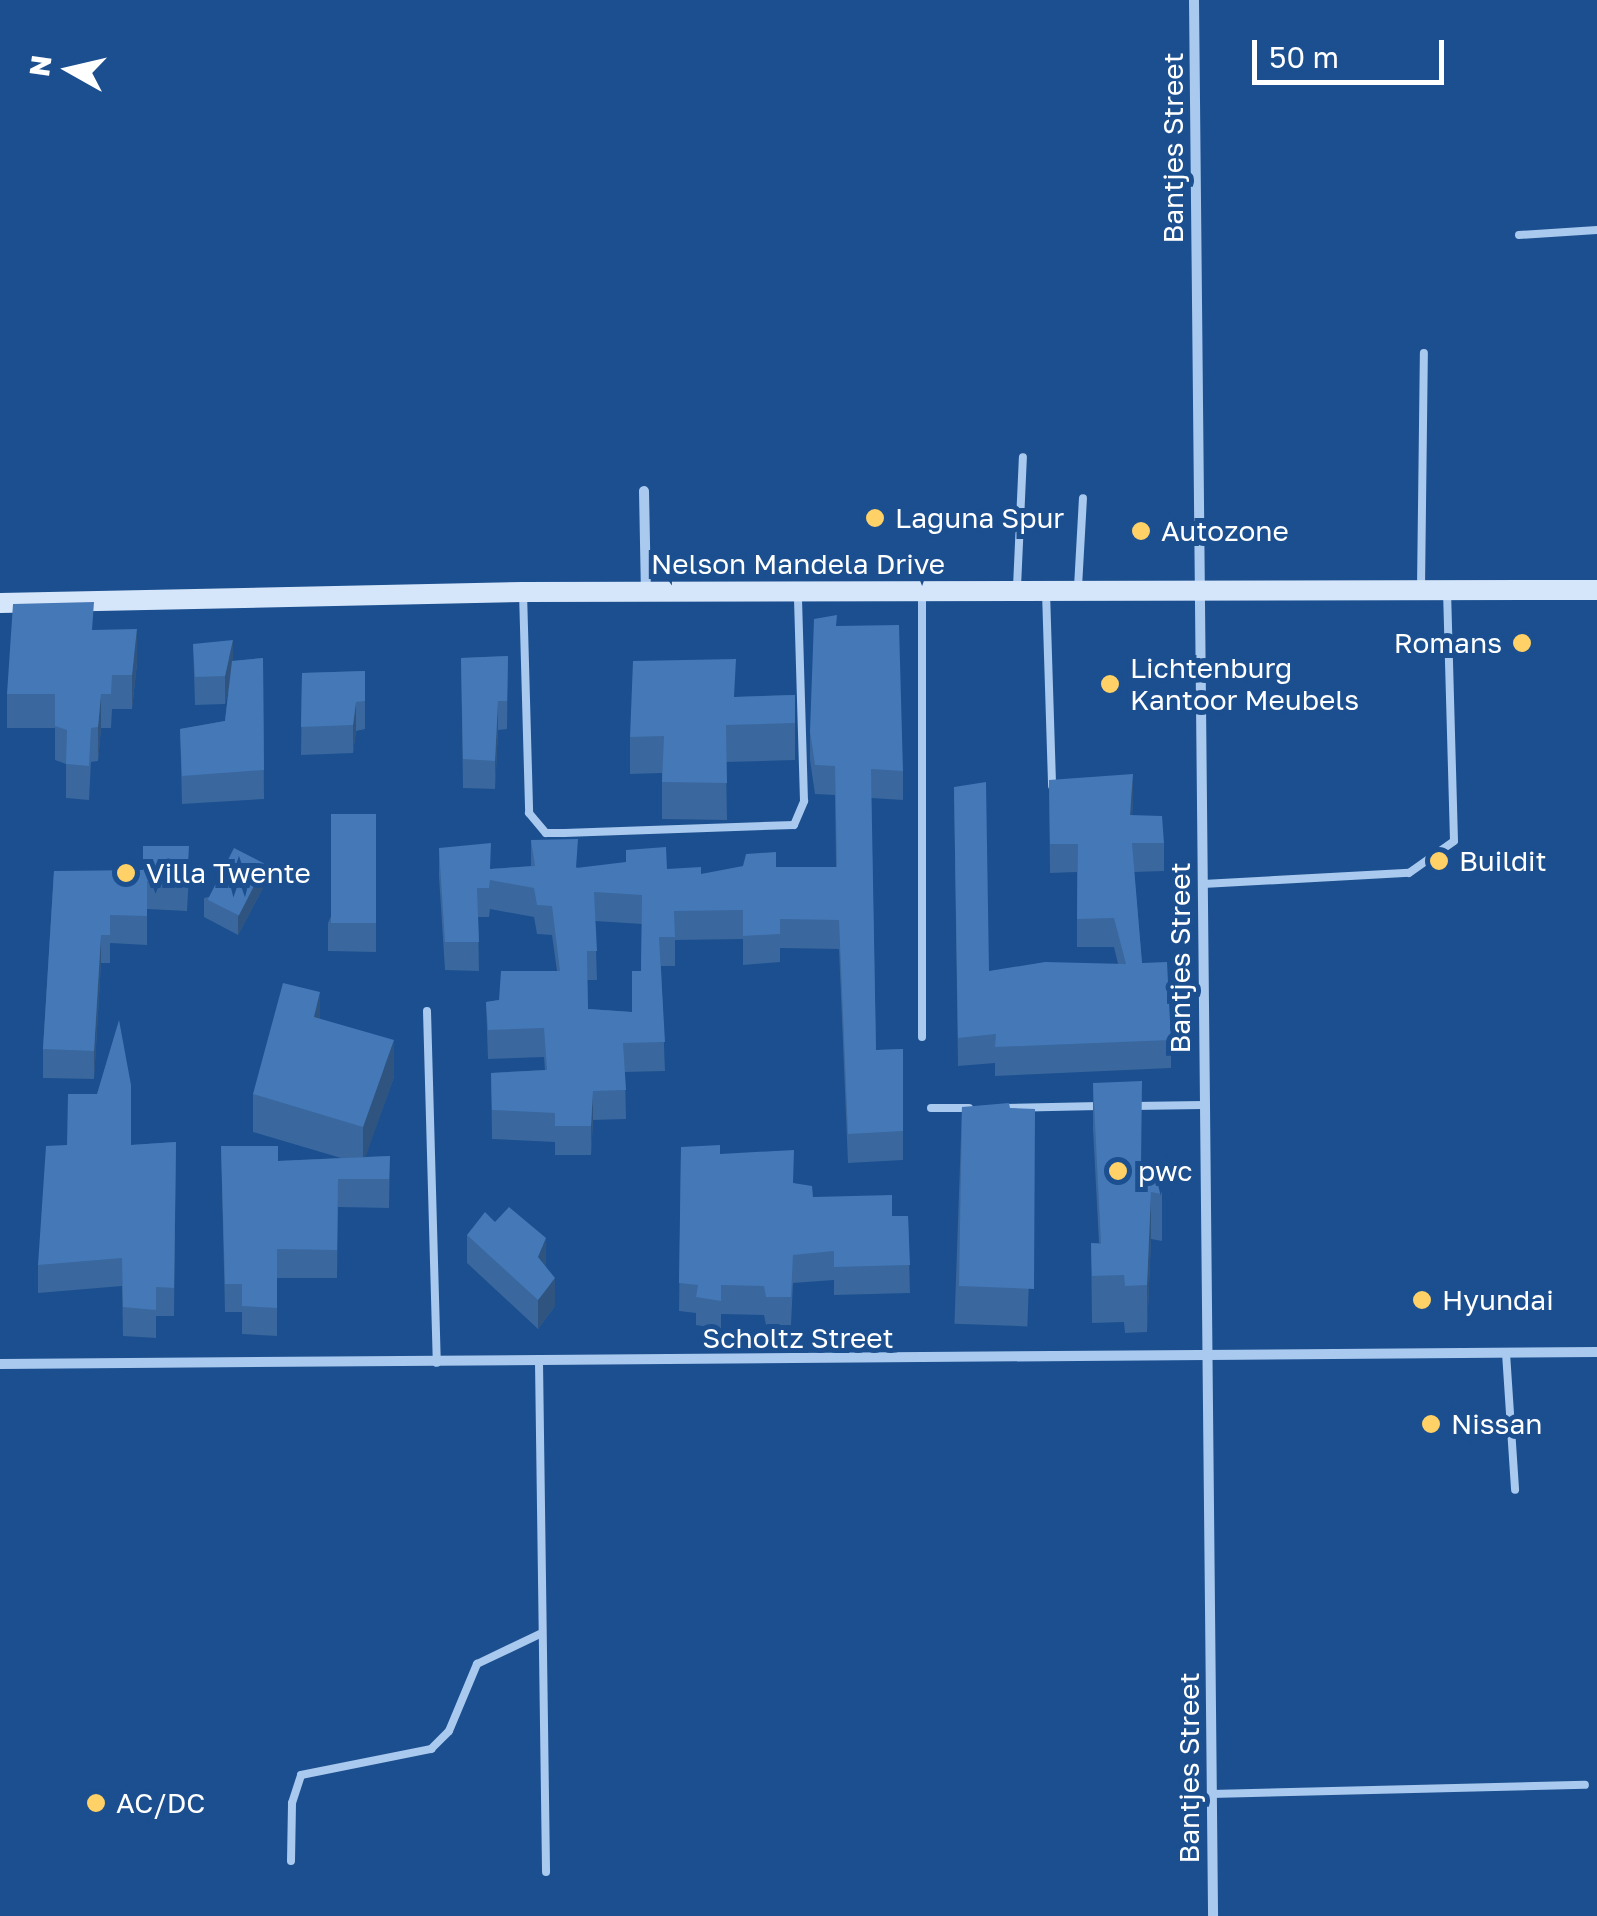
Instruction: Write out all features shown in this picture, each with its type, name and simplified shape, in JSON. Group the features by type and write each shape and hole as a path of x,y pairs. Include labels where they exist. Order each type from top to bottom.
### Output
{"main road":[{"name":"Nelson Mandela Drive","path":"0,602 523,592 1597,590"}],"street":[{"name":"Bantjes Street","path":"1194,0 1212,1916"},
{"path":"644,491 646,592"},
{"name":"Scholtz Street","path":"0,1364 1208,1358 1597,1352"}],"lane":[{"path":"1519,235 1597,230"},
{"path":"1421,591 1424,353"},
{"path":"1016,592 1023,457"},
{"path":"1078,592 1083,498"},
{"path":"1203,884 1409,873 1454,841 1447,590"},
{"path":"523,592 529,813 546,833 564,833 794,825 804,801 798,592"},
{"path":"922,592 922,1037"},
{"path":"1046,592 1052,786"},
{"path":"427,1011 437,1362"},
{"path":"932,1108 1106,1106"},
{"path":"1126,1106 1203,1106"},
{"path":"1506,1354 1515,1490"},
{"path":"539,1362 546,1872"},
{"path":"291,1861 292,1803 302,1776 431,1749 449,1731 476,1664 540,1634"},
{"path":"1212,1794 1585,1785"}],"building":[{"path":"94,602 92,630 137,629 132,675 112,675 111,694 101,694 98,727 91,728 89,766 66,764 67,730 55,726 55,694 7,694 13,604"},
{"path":"837,615 836,626 899,625 903,771 871,769 876,1050 903,1049 903,1131 848,1134 839,920 780,919 780,934 743,936 743,910 674,911 675,937 659,937 665,1042 623,1043 626,1090 593,1091 591,1126 555,1126 555,1113 492,1110 491,1073 547,1070 544,1028 488,1030 486,1002 499,1000 501,971 560,971 552,906 537,905 534,888 490,880 489,888 477,888 479,942 445,942 439,848 491,843 490,869 535,866 531,840 578,839 576,868 626,862 626,850 666,847 667,869 701,867 701,874 743,866 746,854 776,852 776,867 837,867 835,766 815,765 810,731 814,619","holes":["594,892 642,895 641,971 632,971 632,1012 588,1009 587,951 597,951"]},
{"path":"233,640 225,676 195,677 193,644"},
{"path":"508,656 507,701 498,701 495,761 463,759 461,658"},
{"path":"263,658 264,770 182,776 180,729 225,721 232,661"},
{"path":"736,659 734,697 795,695 795,723 726,725 727,783 662,782 664,736 630,737 633,661"},
{"path":"365,671 365,701 356,702 353,725 301,727 302,673"},
{"path":"1133,774 1130,815 1162,816 1164,843 1132,843 1142,963 1167,962 1171,1040 995,1047 996,1034 958,1038 954,787 986,782 989,971 1045,962 1126,964 1114,918 1077,919 1078,844 1050,844 1049,780"},
{"path":"331,814 376,814 376,923 331,923"},
{"path":"143,846 189,846 187,883 147,881 147,916 110,915 110,935 101,935 94,1051 43,1049 54,871 143,870"},
{"path":"234,848 265,864 239,916 208,900"},
{"path":"283,983 320,992 314,1017 394,1040 363,1127 253,1094"},
{"path":"119,1020 131,1085 131,1145 176,1142 174,1288 156,1287 156,1310 123,1307 122,1258 38,1265 46,1146 67,1145 68,1094 97,1094"},
{"name":"pwc","path":"1142,1081 1141,1166 1160,1165 1162,1194 1151,1192 1147,1285 1125,1286 1124,1275 1092,1276 1091,1243 1101,1244 1093,1083"},
{"path":"1009,1103 1010,1108 1035,1109 1034,1289 959,1286 962,1107"},
{"path":"720,1145 720,1154 794,1150 793,1183 812,1186 813,1197 892,1195 892,1216 908,1216 910,1265 834,1267 834,1251 793,1255 791,1297 766,1297 764,1286 721,1285 721,1301 696,1297 698,1285 679,1283 681,1147"},
{"path":"221,1146 278,1146 278,1161 390,1156 389,1179 338,1179 337,1250 277,1249 277,1308 242,1306 242,1284 225,1284"},
{"path":"509,1207 546,1238 538,1257 555,1278 538,1300 467,1235 485,1212 495,1222"}],"place":[{"name":"Laguna Spur","path":"875,518"},
{"name":"Autozone","path":"1141,531"},
{"name":"Romans","path":"1522,643"},
{"name":"Lichtenburg Kantoor Meubels","path":"1110,684"},
{"name":"Buildit","path":"1439,861"},
{"name":"Villa Twente","path":"126,873"},
{"name":"pwc","path":"1118,1171"},
{"name":"Hyundai","path":"1422,1300"},
{"name":"Nissan","path":"1431,1424"},
{"name":"AC/DC","path":"96,1803"}]}
